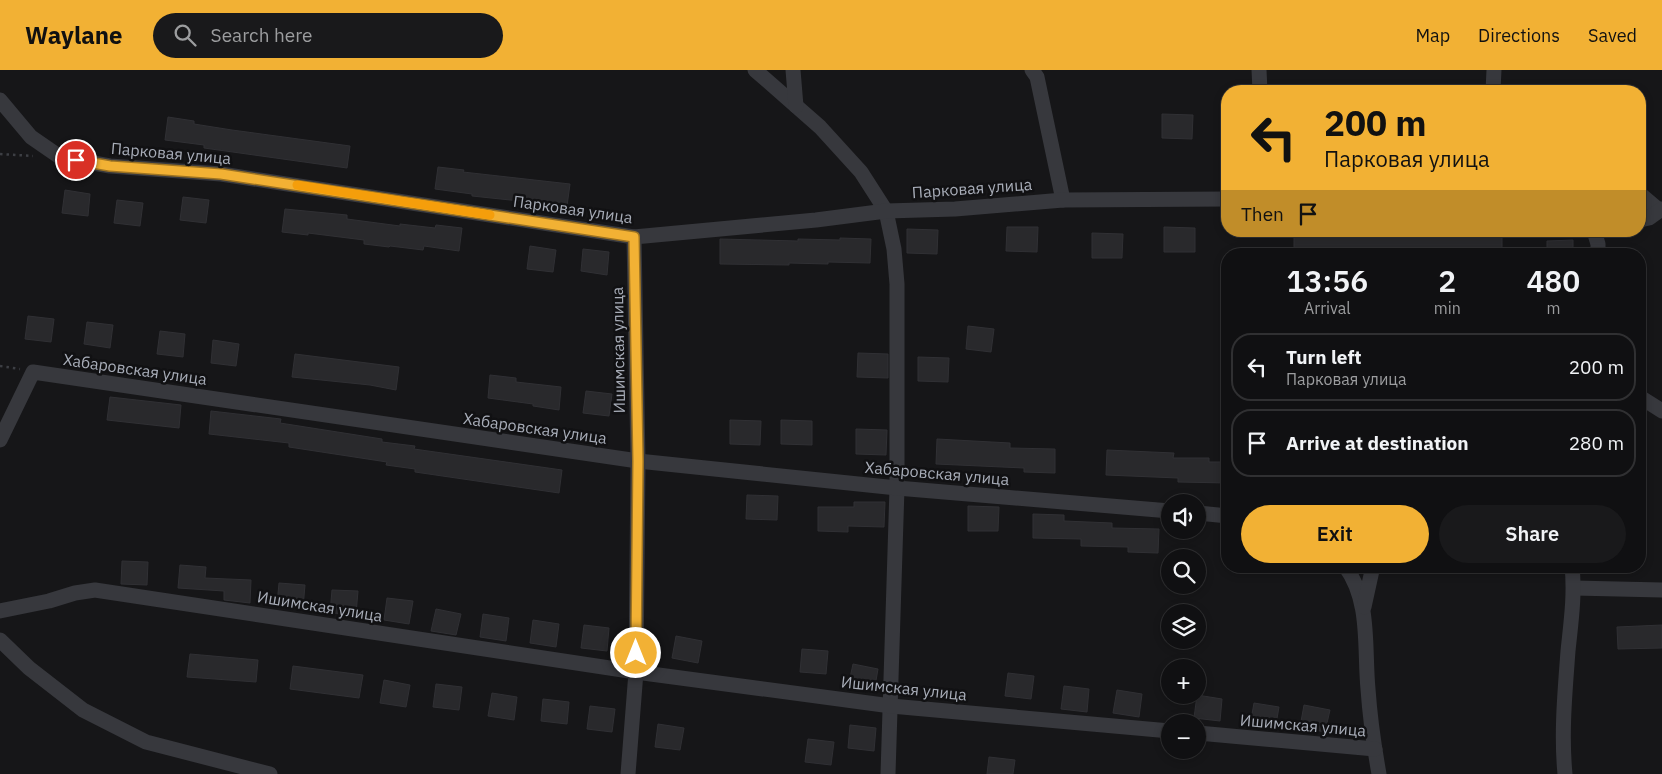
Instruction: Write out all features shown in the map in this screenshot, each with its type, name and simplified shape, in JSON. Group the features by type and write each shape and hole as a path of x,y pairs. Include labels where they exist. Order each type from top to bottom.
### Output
{"street":[{"path":"755,70 820,127 861,172 886,211 894,249 897,284 897,488 888,774"},
{"path":"793,70 796,106"},
{"path":"1259,70 1260,85"},
{"path":"1493,85 1494,70"},
{"path":"1038,72 1063,200"},
{"name":"Парковая улица","path":"0,100 31,137 60,157 110,166 221,174 634,237 816,220 886,211 955,209 1063,200 1221,199"},
{"path":"1646,199 1661,210 1646,219"},
{"name":"Ишимская улица","path":"628,774 636,672 638,461 634,237"},
{"path":"0,440 34,372"},
{"name":"Хабаровская улица","path":"34,372 638,461 897,488 1161,510"},
{"path":"1646,400 1662,406"},
{"path":"1646,402 1662,411"},
{"path":"1206,514 1221,515"},
{"path":"1350,573 1364,607"},
{"path":"1371,573 1364,607 1368,690 1379,774"},
{"path":"1565,774 1562,747 1564,699 1574,588 1573,573"},
{"path":"1574,588 1662,590"},
{"name":"Ишимская улица","path":"0,611 95,590 636,672 891,706 1161,729"},
{"path":"0,640 29,668 83,710 146,742 270,774"},
{"name":"Ишимская улица","path":"1206,734 1375,749"}],"path":[{"path":"0,154 60,157"},
{"path":"0,366 34,372"}],"building":[{"path":"1162,114 1193,115 1192,139 1162,138"},
{"path":"168,117 194,121 194,124 350,146 347,168 204,148 204,145 165,140"},
{"path":"438,167 464,170 463,172 570,184 567,206 472,196 472,194 435,189"},
{"path":"65,190 90,194 88,216 62,213"},
{"path":"183,197 209,200 206,223 180,220"},
{"path":"117,200 143,203 140,226 114,223"},
{"path":"285,209 347,215 347,219 400,226 400,224 435,228 436,225 462,228 459,251 424,246 423,250 389,247 364,244 364,240 308,233 308,235 282,232"},
{"path":"1007,227 1038,227 1037,252 1006,251"},
{"path":"1164,227 1195,228 1195,252 1164,252"},
{"path":"907,229 938,230 937,254 907,253"},
{"path":"1092,233 1123,234 1122,258 1092,258"},
{"path":"1294,237 1502,237 1502,248 1294,248"},
{"path":"840,238 871,239 870,263 720,264 720,239 798,241 798,239 840,240"},
{"path":"1573,240 1573,248 1547,248 1547,241"},
{"path":"530,246 556,250 553,272 527,269"},
{"path":"583,249 609,252 607,275 581,271"},
{"path":"28,316 54,319 51,342 25,339"},
{"path":"87,322 113,325 110,348 84,344"},
{"path":"968,326 994,329 991,352 966,349"},
{"path":"160,331 185,334 183,357 157,354"},
{"path":"213,340 239,344 236,366 211,363"},
{"path":"858,353 888,354 888,378 857,377"},
{"path":"295,354 399,367 396,390 370,385 292,377"},
{"path":"918,357 949,358 948,382 918,381"},
{"path":"490,375 516,378 516,382 561,387 559,410 533,406 533,404 488,398"},
{"path":"586,391 612,394 609,416 583,413"},
{"path":"110,397 181,405 179,428 107,420"},
{"path":"211,411 281,419 280,423 382,439 382,442 415,446 414,449 562,470 559,493 415,472 415,469 386,465 387,462 289,447 289,443 209,434"},
{"path":"730,420 761,421 760,445 730,444"},
{"path":"781,420 812,421 812,445 781,444"},
{"path":"856,429 887,430 886,455 856,454"},
{"path":"937,439 1010,443 1010,448 1055,449 1055,473 1024,472 1024,468 936,464"},
{"path":"1107,450 1174,453 1173,458 1209,458 1209,462 1221,462 1221,483 1178,482 1178,478 1106,475"},
{"path":"747,495 778,496 777,520 746,519"},
{"path":"854,502 885,502 884,527 848,526 848,532 818,531 818,507 854,507"},
{"path":"968,506 999,507 998,531 968,531"},
{"path":"1033,514 1064,515 1064,521 1112,523 1112,528 1159,529 1158,553 1128,552 1128,547 1081,546 1081,539 1033,538"},
{"path":"122,561 148,562 147,585 121,584"},
{"path":"180,565 206,567 205,578 251,580 250,603 224,600 224,591 178,588"},
{"path":"279,583 305,585 303,608 277,605"},
{"path":"332,590 358,591 356,614 330,613"},
{"path":"387,598 413,601 409,624 384,620"},
{"path":"436,609 461,614 456,635 431,631"},
{"path":"483,614 509,618 506,641 480,637"},
{"path":"533,620 559,624 556,647 530,643"},
{"path":"584,625 609,628 607,651 581,648"},
{"path":"1662,625 1662,648 1618,649 1617,627"},
{"path":"676,636 702,641 698,663 672,658"},
{"path":"802,649 828,651 826,674 800,672"},
{"path":"190,654 258,660 256,682 187,677"},
{"path":"853,664 878,669 874,692 848,687"},
{"path":"293,666 363,675 359,698 290,689"},
{"path":"1008,673 1034,676 1031,699 1005,696"},
{"path":"384,680 410,685 406,707 380,703"},
{"path":"436,684 462,687 459,710 433,707"},
{"path":"1064,686 1089,689 1087,712 1061,709"},
{"path":"1117,690 1142,694 1139,717 1113,713"},
{"path":"492,693 517,697 514,720 488,716"},
{"path":"1206,696 1222,699 1220,721 1206,719 1206,714 1195,714 1196,704 1206,704"},
{"path":"543,699 569,702 567,724 541,721"},
{"path":"1254,703 1279,707 1275,730 1250,725"},
{"path":"1304,705 1330,710 1325,732 1300,727"},
{"path":"590,706 615,709 612,732 587,729"},
{"path":"658,724 684,728 680,750 655,747"},
{"path":"850,725 876,728 874,751 848,748"},
{"path":"808,739 834,742 831,765 805,762"},
{"path":"989,757 1015,760 1013,774 987,774"}],"slow traffic":[{"path":"297,185 490,215"}],"route":[{"path":"76,160 110,166 221,174 634,237 638,461 636,653"}]}
